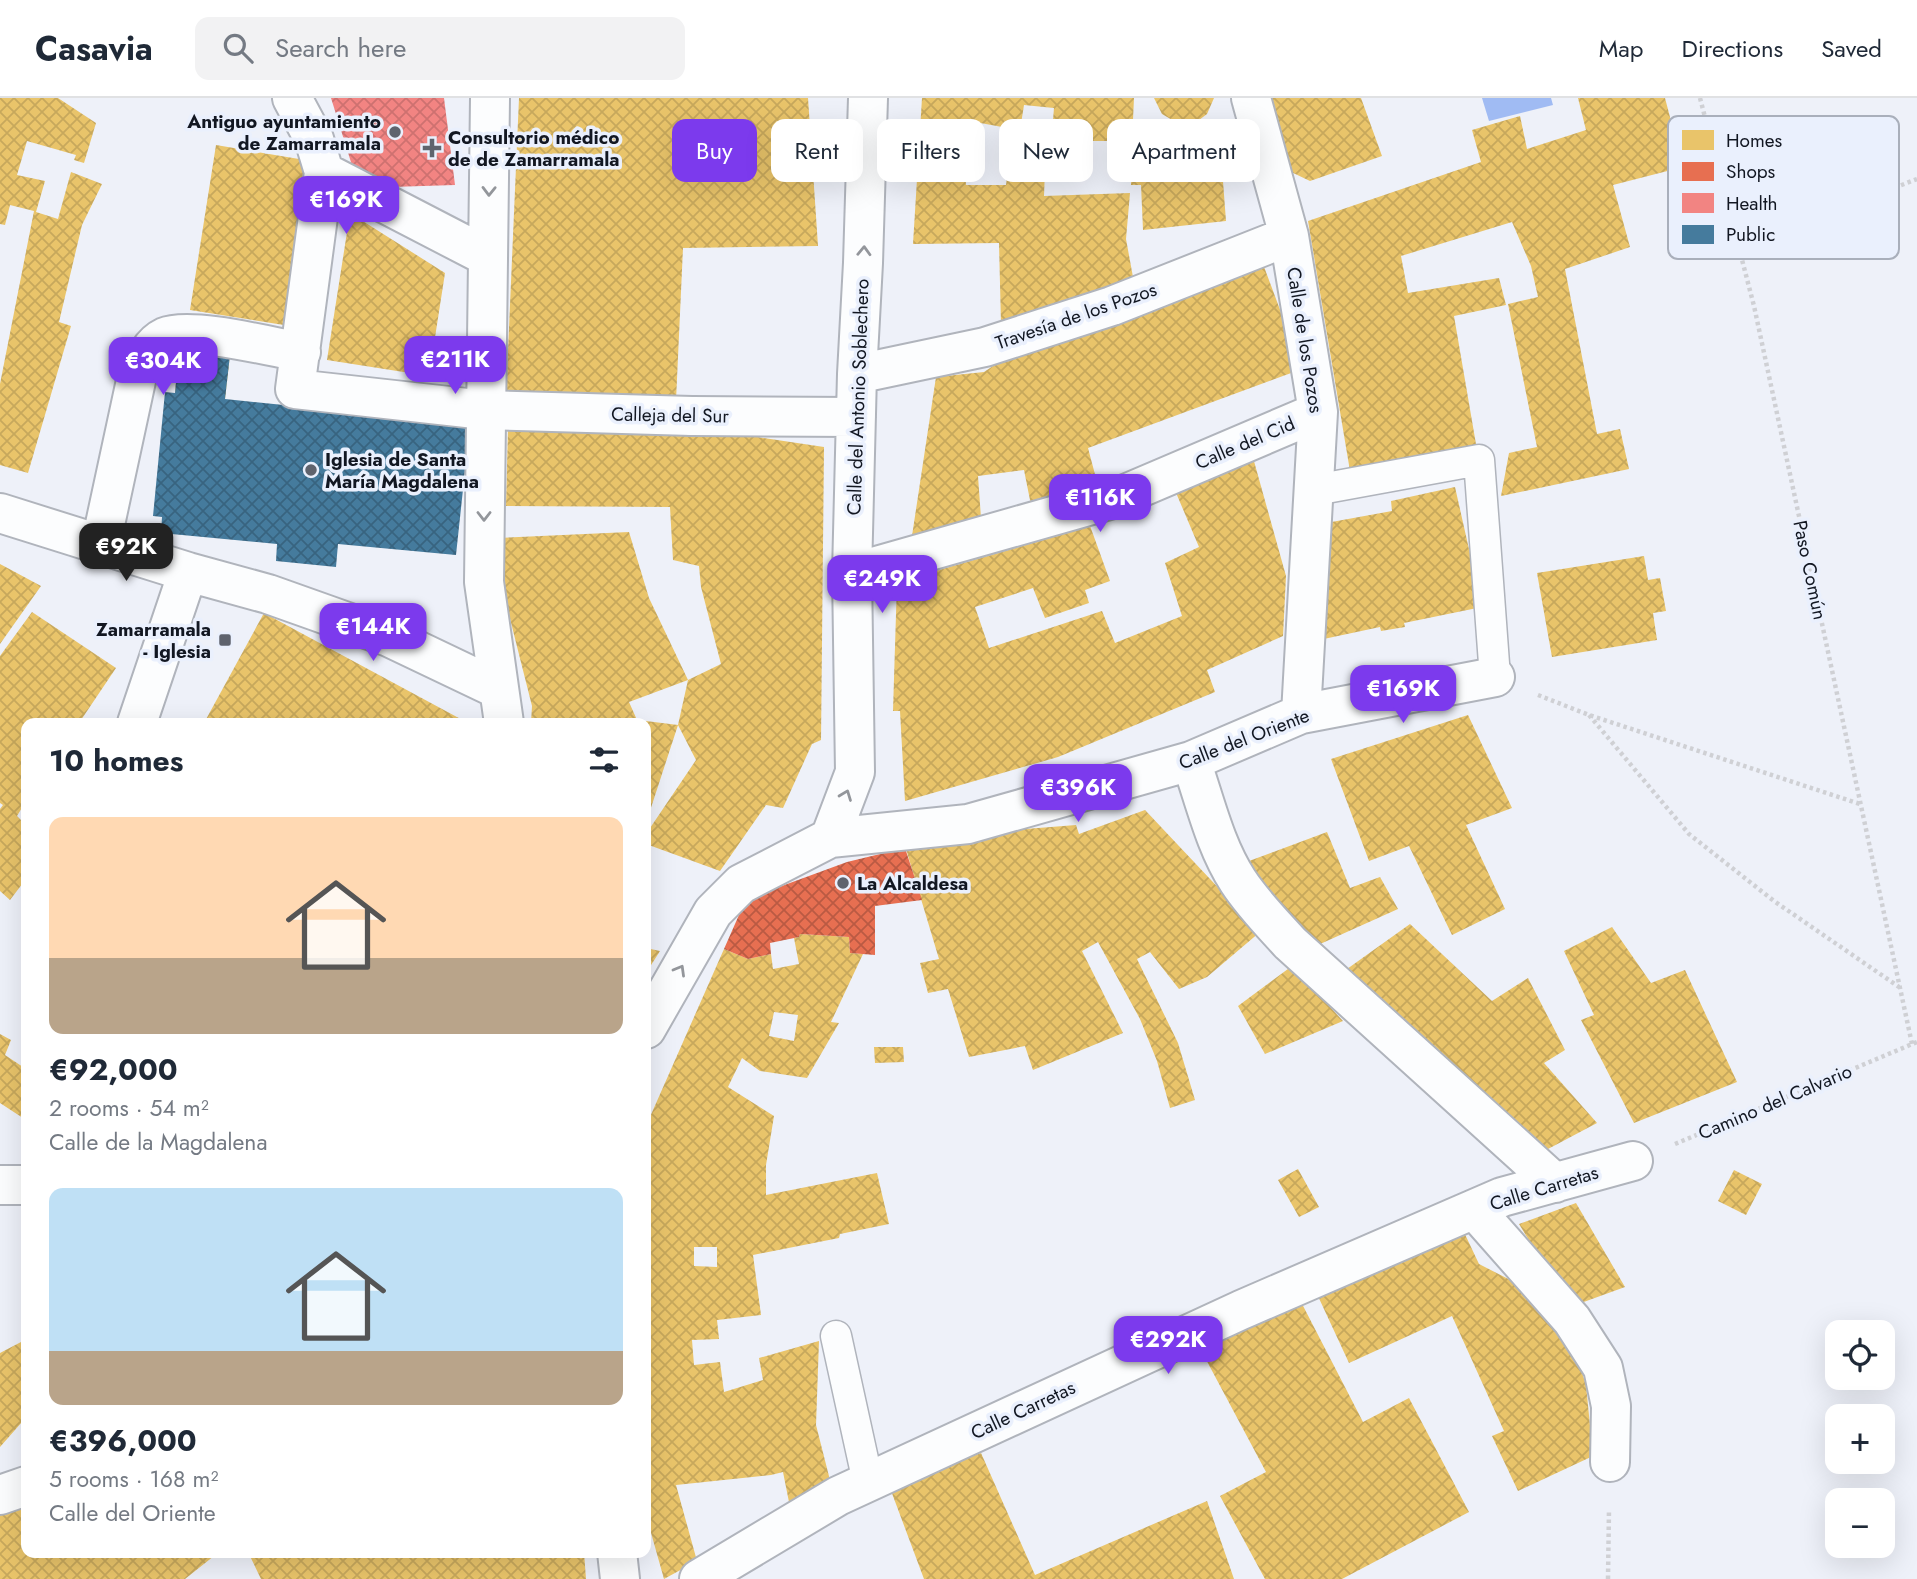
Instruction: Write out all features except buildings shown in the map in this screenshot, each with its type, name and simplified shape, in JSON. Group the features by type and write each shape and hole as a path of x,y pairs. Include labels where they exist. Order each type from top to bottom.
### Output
{"street":[{"path":"101,543 137,376 145,358 157,342 176,334 197,334 301,352 324,173 314,139 292,98"},
{"path":"490,98 484,582 501,706"},
{"name":"Calle del Antonio Soblechero","path":"830,838 855,772 852,573 868,98"},
{"name":"Calle de los Pozos","path":"1251,98 1289,236 1318,412 1301,714"},
{"path":"324,173 488,257"},
{"name":"Travesía de los Pozos","path":"857,374 1011,339 1112,306 1289,236"},
{"name":"Calleja del Sur","path":"301,352 295,388 485,410 856,417"},
{"name":"Calle del Cid","path":"852,573 1116,498 1318,412"},
{"path":"0,513 268,594 389,637 501,706"},
{"path":"139,718 188,572"},
{"name":"Calle del Oriente","path":"830,838 968,824 1191,761 1301,714 1495,677"},
{"path":"1191,761 1222,849 1237,880 1260,911 1290,943 1555,1183"},
{"path":"651,1016 713,912 726,897 741,884 830,838"},
{"name":"Calle Carretas","path":"699,1579 838,1496 1241,1310 1502,1197 1633,1161"},
{"path":"1475,1210 1572,1320 1602,1368 1611,1406 1610,1462"},
{"path":"0,1495 21,1488"},
{"path":"618,1558 620,1579"}],"lane":[{"path":"1315,490 1479,460 1495,677"},
{"path":"836,1336 868,1482"}],"path":[{"name":"Paso Común","path":"1700,98 1705,116"},
{"path":"1899,186 1917,179"},
{"name":"Paso Común","path":"1741,259 1757,319 1899,987 1914,1043"},
{"path":"1495,677 1589,715 1860,804"},
{"path":"1589,715 1689,834 1774,901 1899,987"},
{"name":"Camino del Calvario","path":"1633,1161 1914,1043"},
{"path":"1608,1579 1610,1462"}],"water":[{"path":"1482,98 1551,98 1553,105 1489,121"}],"place":[{"name":"Antiguo ayuntamiento de Zamarramala","path":"395,132"},
{"name":"Consultorio médico de de Zamarramala","path":"432,148"},
{"name":"Iglesia de Santa María Magdalena","path":"311,470"},
{"name":"Zamarramala - Iglesia","path":"225,640"},
{"name":"La Alcaldesa","path":"843,883"}]}
